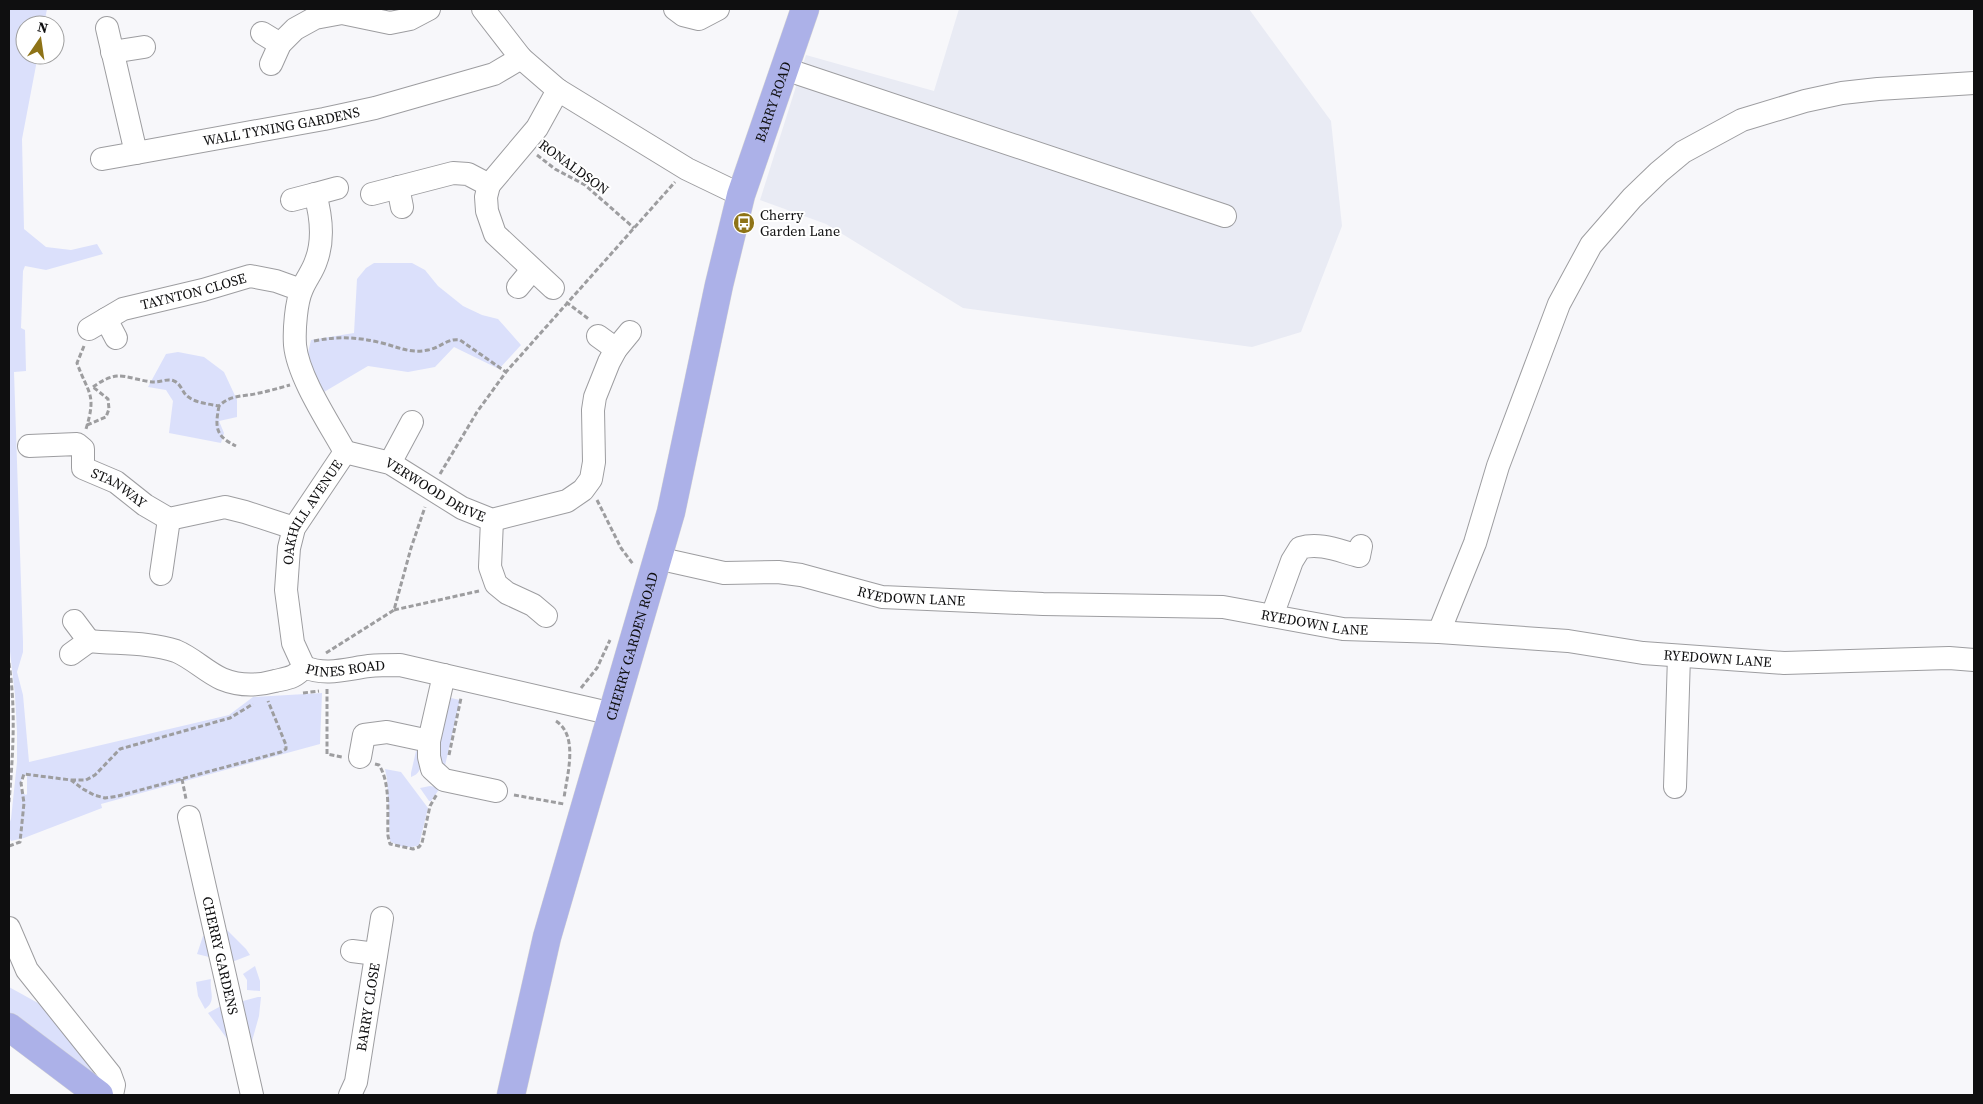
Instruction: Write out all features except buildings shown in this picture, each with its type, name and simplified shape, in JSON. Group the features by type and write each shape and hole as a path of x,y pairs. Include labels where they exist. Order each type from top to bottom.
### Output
{"main road":[{"name":"BARRY ROAD","path":"741,195 805,9"},
{"name":"CHERRY GARDEN ROAD","path":"511,1095 547,937 570,809 613,714 648,564 671,512 719,285 741,195"},
{"path":"9,1027 99,1095"}],"street":[{"path":"271,47 294,29 315,18 342,13 390,23 410,20 429,9"},
{"path":"483,9 521,58 558,90 687,168 741,195"},
{"path":"675,9 682,15 699,19 718,9"},
{"path":"107,28 136,152"},
{"path":"112,52 144,47"},
{"name":"WALL TYNING GARDENS","path":"102,159 375,108 494,74 521,58"},
{"path":"784,69 1225,216"},
{"path":"1439,632 1475,542 1498,466 1558,304 1591,245 1632,198 1683,152 1742,120 1805,101 1842,93 1974,83"},
{"path":"558,90 537,128 489,185 486,198 487,211 495,234 560,295"},
{"path":"372,194 400,197 453,173 468,174 489,185"},
{"path":"292,200 337,188"},
{"name":"OAKHILL AVENUE","path":"301,661 293,643 286,590 287,569 294,528 345,452 307,381 295,344 301,290 316,260 320,230 320,212 315,194"},
{"path":"518,287 532,270"},
{"name":"TAYNTON CLOSE","path":"104,329 123,309 203,290 250,276 276,281 301,290"},
{"path":"583,490 591,479 594,462 593,410 595,397 606,369 623,341 598,336"},
{"path":"390,463 412,422"},
{"name":"STANWAY","path":"28,446 77,444 76,463 116,482 145,505 169,519"},
{"name":"VERWOOD DRIVE","path":"345,452 390,463 462,508 492,520 567,501 583,490"},
{"path":"161,574 169,519 225,507 294,528"},
{"path":"492,520 490,568 492,576 499,587 507,593 540,603"},
{"path":"1272,616 1292,561 1300,548 1309,545 1319,546 1359,556 1362,546"},
{"name":"RYEDOWN LANE","path":"648,564 724,574 778,572 801,575 882,597 1043,604 1223,607 1343,629 1439,632 1568,641 1643,653 1679,656 1784,663 1949,658 1974,660"},
{"name":"PINES ROAD","path":"74,622 80,647 156,647 176,651 221,678 242,685 266,684 297,675 301,661 314,671 328,673 371,666 400,665 442,683 613,714"},
{"path":"1675,787 1679,656"},
{"path":"442,683 429,741 429,758 432,769 444,780 496,791"},
{"path":"358,759 364,735 387,732 429,741"},
{"name":"CHERRY GARDENS","path":"190,817 252,1095"},
{"name":"BARRY CLOSE","path":"350,1095 356,1082 382,918"},
{"path":"9,928 27,970 110,1074 114,1085 112,1095"},
{"path":"352,951 376,954"}],"path":[{"name":"RONALDSON","path":"524,143 555,169 585,185 634,228"},
{"path":"394,610 411,548 432,489 477,412 560,295 634,228 687,168"},
{"path":"560,295 597,325 598,336"},
{"path":"76,463 91,413 90,386 77,362 88,335 104,329"},
{"path":"295,344 336,337 350,337 384,343 408,351 428,350 453,339 460,340 506,372"},
{"path":"90,386 121,375 145,381 157,382 168,380 174,381 181,386 185,395 191,399 219,406"},
{"path":"236,446 218,433 216,425 219,406 224,401 238,395 257,394 307,381"},
{"path":"87,426 106,418 109,409 108,399 90,386"},
{"path":"583,490 597,501 621,548 648,564"},
{"path":"326,653 394,610 499,587"},
{"path":"575,688 580,689 597,668 613,632"},
{"path":"301,661 334,652"},
{"path":"9,662 14,733 9,802"},
{"path":"327,689 327,754 358,759 379,765 383,771 385,782 390,844 413,849 419,847 422,842 430,806 441,789 444,780 462,695 442,683"},
{"path":"301,693 337,688"},
{"path":"9,846 20,842 24,803 21,783 24,774 86,780 95,775 120,749 230,718 252,704 276,698"},
{"path":"72,780 83,789 105,798 281,752 286,749 286,745 267,699"},
{"path":"496,791 570,809 570,746 560,724 550,717"}],"shaded area":[{"path":"9,9 47,9 46,15 15,15 15,65 36,65 22,139 24,229 46,247 71,250 97,244 103,254 46,270 25,266 23,271 21,328 25,330 26,371 14,372 23,642 23,652 17,672 23,695 29,762 229,715 253,697 322,693 320,744 101,804 102,808 24,838 11,841 8,830 11,819 17,762 15,695 9,643","holes":["27,773 26,795 21,792 20,787 22,779"]},
{"path":"959,9 1249,9 1331,121 1342,226 1301,332 1252,347 963,308 826,224 760,200 806,55 934,91"},
{"path":"374,263 412,263 425,270 438,286 463,306 482,315 498,319 521,345 499,369 454,347 435,367 408,372 368,366 324,392 307,357 311,340 354,333 357,279 366,268"},
{"path":"178,352 204,357 224,372 237,400 237,417 219,421 224,433 221,443 169,433 173,401 166,390 148,387 166,354"},
{"path":"451,698 460,700 444,770 435,752 446,703"},
{"path":"416,751 421,752 421,767 418,773 411,777 411,773"},
{"path":"385,769 401,772 428,808 419,845 404,847 390,841"},
{"path":"430,786 440,788 431,801 429,801 420,788"},
{"path":"227,930 250,955 232,962 223,932"},
{"path":"203,936 212,938 217,959 197,954"},
{"path":"255,966 260,981 260,991 247,990 247,980 243,974"},
{"path":"211,979 212,999 209,1006 205,1009 198,996 196,982"},
{"path":"9,987 38,1003 106,1075 103,1083 9,1014"},
{"path":"261,997 259,1016 251,1042 242,1009 243,1001"},
{"path":"221,1006 231,1044 208,1013"}],"place":[{"name":"Cherry Garden Lane","path":"744,223"}]}
